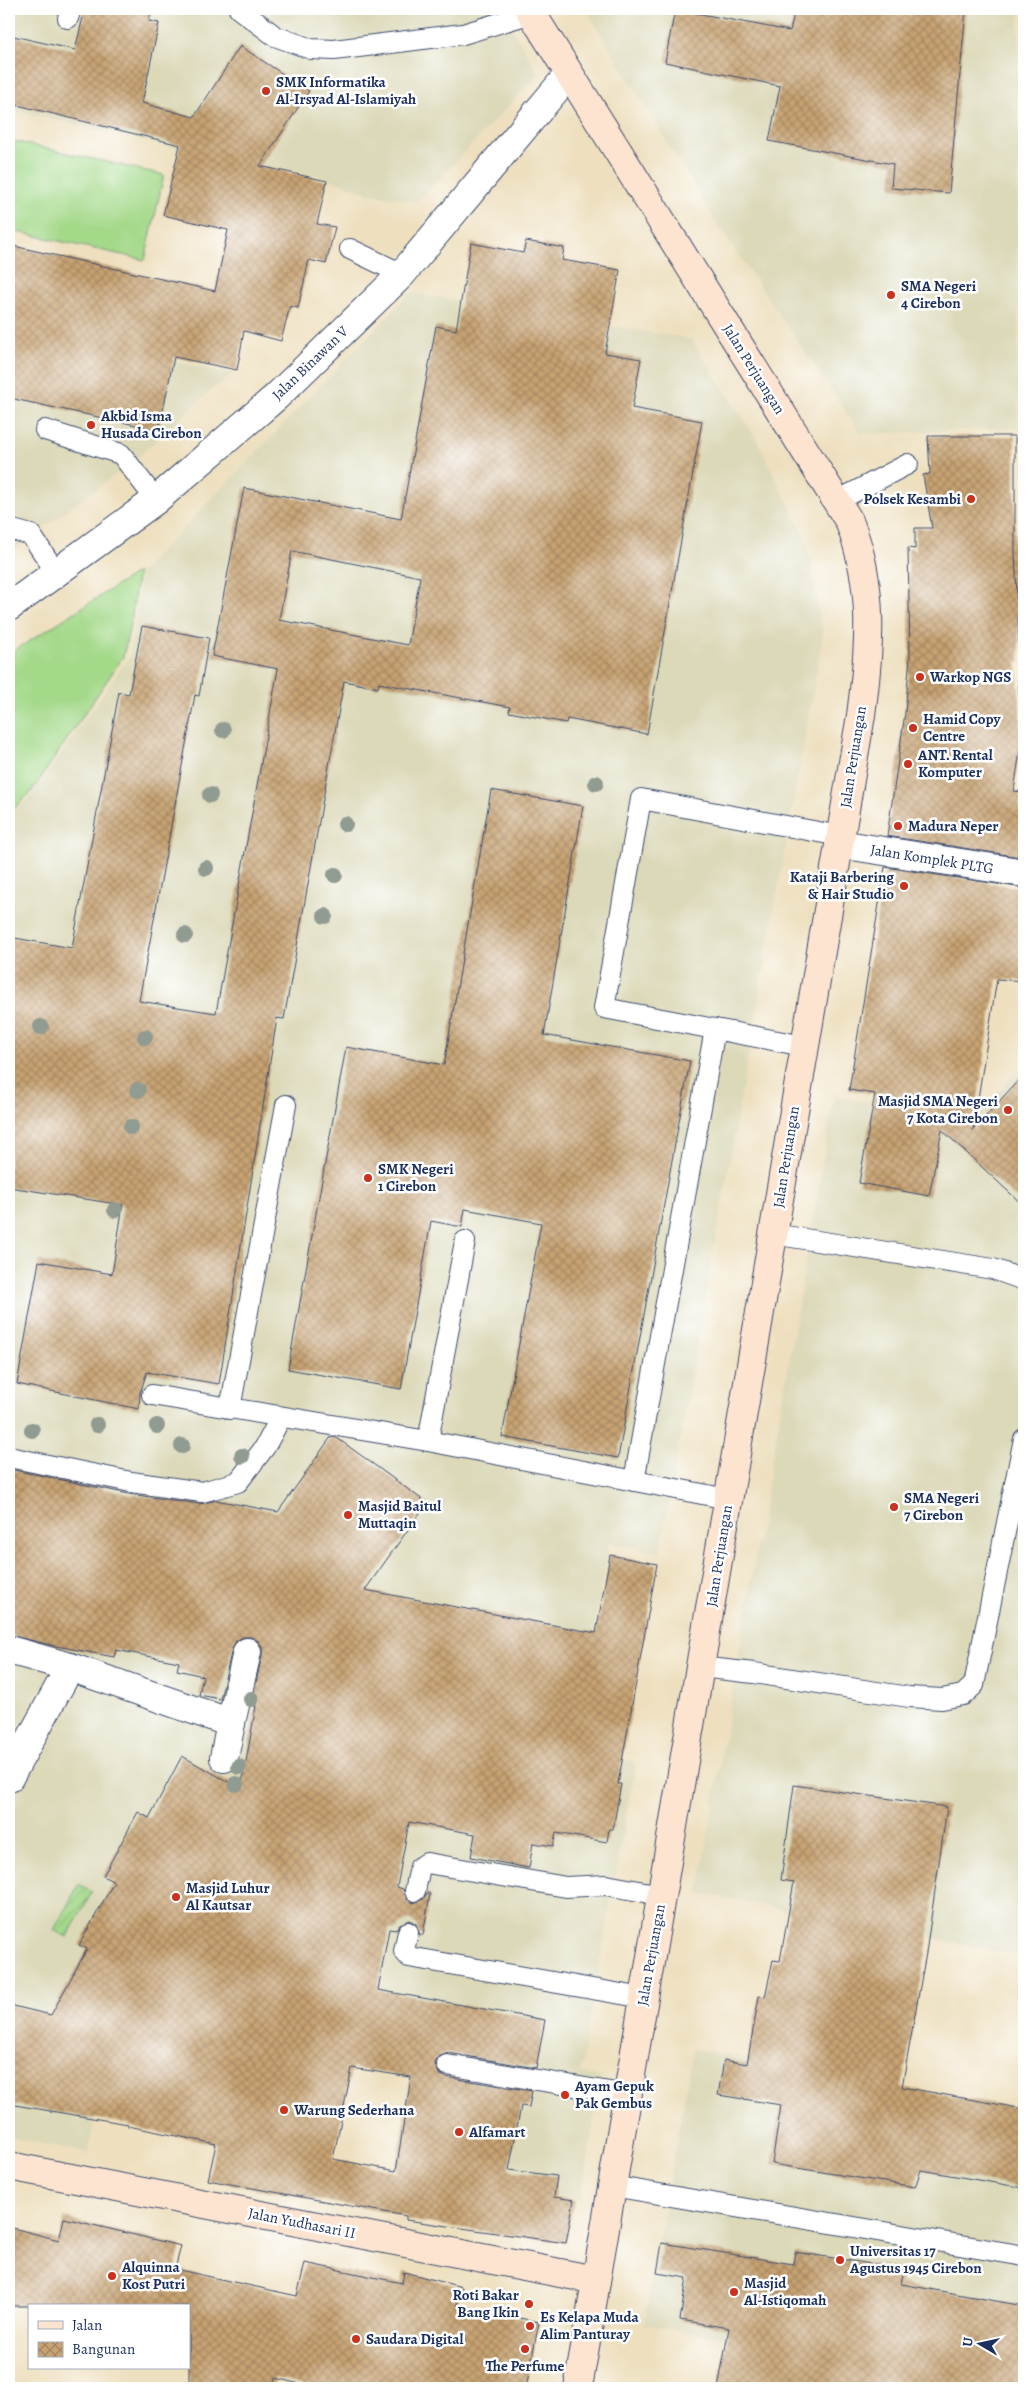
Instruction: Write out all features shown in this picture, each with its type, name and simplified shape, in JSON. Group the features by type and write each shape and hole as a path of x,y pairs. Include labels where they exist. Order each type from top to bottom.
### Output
{"street":[{"name":"Jalan Perjuangan","path":"531,11 849,521 865,569 868,625 865,685 840,840 578,2388"},
{"name":"Jalan Binawan V","path":"9,607 156,500 276,396 402,274 569,74"},
{"name":"Jalan Komplek PLTG","path":"840,840 1024,873"},
{"path":"9,1650 70,1667 232,1723"},
{"path":"224,1758 247,1652"},
{"path":"9,1778 70,1667"},
{"name":"Jalan Yudhasari II","path":"9,2166 596,2280"}],"lane":[{"path":"239,9 275,36 311,49 334,50 462,34 531,11"},
{"path":"350,249 402,274"},
{"path":"45,430 121,454 156,500"},
{"path":"837,501 908,464"},
{"path":"9,529 31,535 56,572"},
{"path":"804,1046 604,1008 641,799 840,840"},
{"path":"634,1481 715,1029"},
{"path":"230,1409 286,1105"},
{"path":"773,1234 993,1268 1024,1280"},
{"path":"428,1441 465,1241"},
{"path":"152,1395 428,1441 728,1499"},
{"path":"9,1457 132,1482 202,1492 238,1482 264,1447 280,1417"},
{"path":"700,1667 909,1697 942,1700 963,1695 974,1685 1024,1439"},
{"path":"415,1891 420,1867 427,1863 566,1887 606,1885 661,1895"},
{"path":"408,1932 404,1951 409,1957 644,1998"},
{"path":"447,2065 628,2095"},
{"path":"612,2186 1024,2256"}],"shaded area":[{"name":"SMK Informatika Al-Irsyad Al-Islamiyah","path":"9,9 500,9 539,74 417,202 371,194 326,178 244,161 238,163 9,109"},
{"name":"SMA Negeri 4 Cirebon","path":"586,9 1019,9 1018,428 861,434 711,215"},
{"name":"SMK Negeri 1 Cirebon","path":"410,293 691,339 756,438 807,542 823,635 660,1553 609,1543 574,1749 362,1711 636,1762 580,2073 601,2077 581,2200 395,2169 410,2078 113,2030 88,2153 9,2137 9,1539 361,1609 9,1538 9,818 32,794 129,657 141,572"},
{"name":"Akbid Isma Husada Cirebon","path":"9,324 233,374 211,390 134,461 9,553"},
{"name":"SMA Negeri 7 Cirebon","path":"1024,1063 1024,1956 698,1893 834,1096 972,1122"},
{"name":"Universitas 17 Agustus 1945 Cirebon","path":"693,2049 1024,2109 1024,2388 1007,2388 644,2324"}],"green space":[{"path":"9,140 164,175 145,260 9,230"},
{"path":"138,572 132,616 123,657 32,791 9,814 9,654"},
{"path":"79,1884 92,1892 67,1937 54,1930"}],"building":[{"path":"85,9 152,9 149,21 159,23 142,103 194,117 240,46 309,91 260,166 327,181 317,224 335,227 326,264 309,260 298,308 290,306 281,341 244,331 237,370 174,357 159,430 9,398 9,245 215,291 228,230 163,215 180,145 9,103 9,35 75,50"},
{"path":"675,9 790,31 795,9 966,9 949,193 891,188 893,164 769,141 780,86 665,62"},
{"path":"526,241 564,248 562,260 620,270 605,353 641,359 632,408 702,421 647,734 567,719 566,723 509,712 510,707 379,683 378,688 344,681 284,1019 277,1018 219,1384 147,1372 140,1393 139,1409 17,1384 39,1261 112,1274 123,1205 9,1187 9,937 72,948 119,692 129,694 142,626 209,638 199,696 195,695 139,1001 216,1013 278,669 212,656 244,488 401,519 436,326 456,330 471,243 523,253","holes":["292,551 420,577 408,645 279,620"]},
{"path":"928,436 1015,436 1015,553 1020,662 1017,661 1022,737 1014,791 1021,792 1020,857 887,836 905,713 910,657 908,548 915,549 915,528 932,528 923,475 930,474"},
{"path":"491,790 583,806 544,1035 690,1061 618,1458 502,1437 541,1223 465,1209 462,1227 431,1221 401,1389 288,1369 346,1047 444,1065"},
{"path":"885,867 1024,888 1024,981 997,979 973,1130 1024,1074 1024,1206 942,1130 929,1196 859,1183 875,1094 849,1090"},
{"path":"331,1437 337,1438 427,1503 365,1590 596,1633 610,1555 657,1564 618,1784 621,1784 613,1829 609,1829 607,1842 556,1833 553,1846 533,1843 529,1868 471,1857 475,1834 409,1822 397,1887 403,1889 407,1899 413,1903 423,1899 427,1893 430,1894 423,1935 420,1935 416,1924 410,1920 400,1924 396,1930 389,1929 378,1990 545,2020 536,2068 448,2053 438,2057 435,2064 439,2074 445,2077 532,2091 529,2107 521,2106 509,2170 557,2176 554,2197 574,2200 566,2243 406,2220 406,2216 208,2180 216,2144 128,2126 128,2124 9,2104 9,2005 51,2015 87,1949 79,1945 114,1882 103,1876 138,1812 149,1818 182,1756 241,1789 256,1706 251,1705 262,1647 258,1641 251,1637 243,1637 236,1641 232,1649 220,1699 199,1695 203,1676 177,1670 179,1662 116,1650 114,1657 9,1635 9,1469 129,1494 200,1504 216,1500 278,1512","holes":["352,2068 411,2077 396,2171 333,2159"]},
{"path":"794,1785 947,1807 926,1953 902,2087 1024,2109 1024,2188 921,2170 915,2187 772,2164 781,2105 718,2095 724,2060 747,2064 759,1996 765,1997 773,1960 780,1961 794,1882 781,1880"},
{"path":"64,2218 181,2246 175,2269 297,2296 305,2263 402,2283 404,2272 462,2287 457,2305 539,2322 526,2388 318,2388 275,2378 273,2388 189,2388 190,2304 28,2304 28,2306 9,2306 9,2227 59,2240"},
{"path":"662,2243 793,2264 795,2252 904,2269 901,2284 1024,2306 1024,2388 718,2388 729,2328 680,2320 687,2278 657,2273"}],"place":[{"name":"SMK Informatika Al-Irsyad Al-Islamiyah","path":"266,91"},
{"name":"SMA Negeri 4 Cirebon","path":"891,295"},
{"name":"Akbid Isma Husada Cirebon","path":"91,425"},
{"name":"Polsek Kesambi","path":"971,499"},
{"name":"Warkop NGS","path":"920,677"},
{"name":"Hamid Copy Centre","path":"913,728"},
{"name":"ANT. Rental Komputer","path":"908,764"},
{"name":"Madura Neper","path":"898,826"},
{"name":"Kataji Barbering & Hair Studio","path":"904,886"},
{"name":"Masjid SMA Negeri 7 Kota Cirebon","path":"1008,1110"},
{"name":"SMK Negeri 1 Cirebon","path":"368,1178"},
{"name":"SMA Negeri 7 Cirebon","path":"894,1507"},
{"name":"Masjid Baitul Muttaqin","path":"348,1515"},
{"name":"Masjid Luhur Al Kautsar","path":"176,1897"},
{"name":"Ayam Gepuk Pak Gembus","path":"565,2095"},
{"name":"Warung Sederhana","path":"284,2110"},
{"name":"Alfamart","path":"459,2132"},
{"name":"Universitas 17 Agustus 1945 Cirebon","path":"840,2260"},
{"name":"Alquinna Kost Putri","path":"112,2276"},
{"name":"Masjid Al-Istiqomah","path":"734,2292"},
{"name":"Roti Bakar Bang Ikin","path":"529,2304"},
{"name":"Es Kelapa Muda Alim Panturay","path":"530,2326"},
{"name":"Saudara Digital","path":"356,2339"},
{"name":"The Perfume","path":"525,2349"}]}
